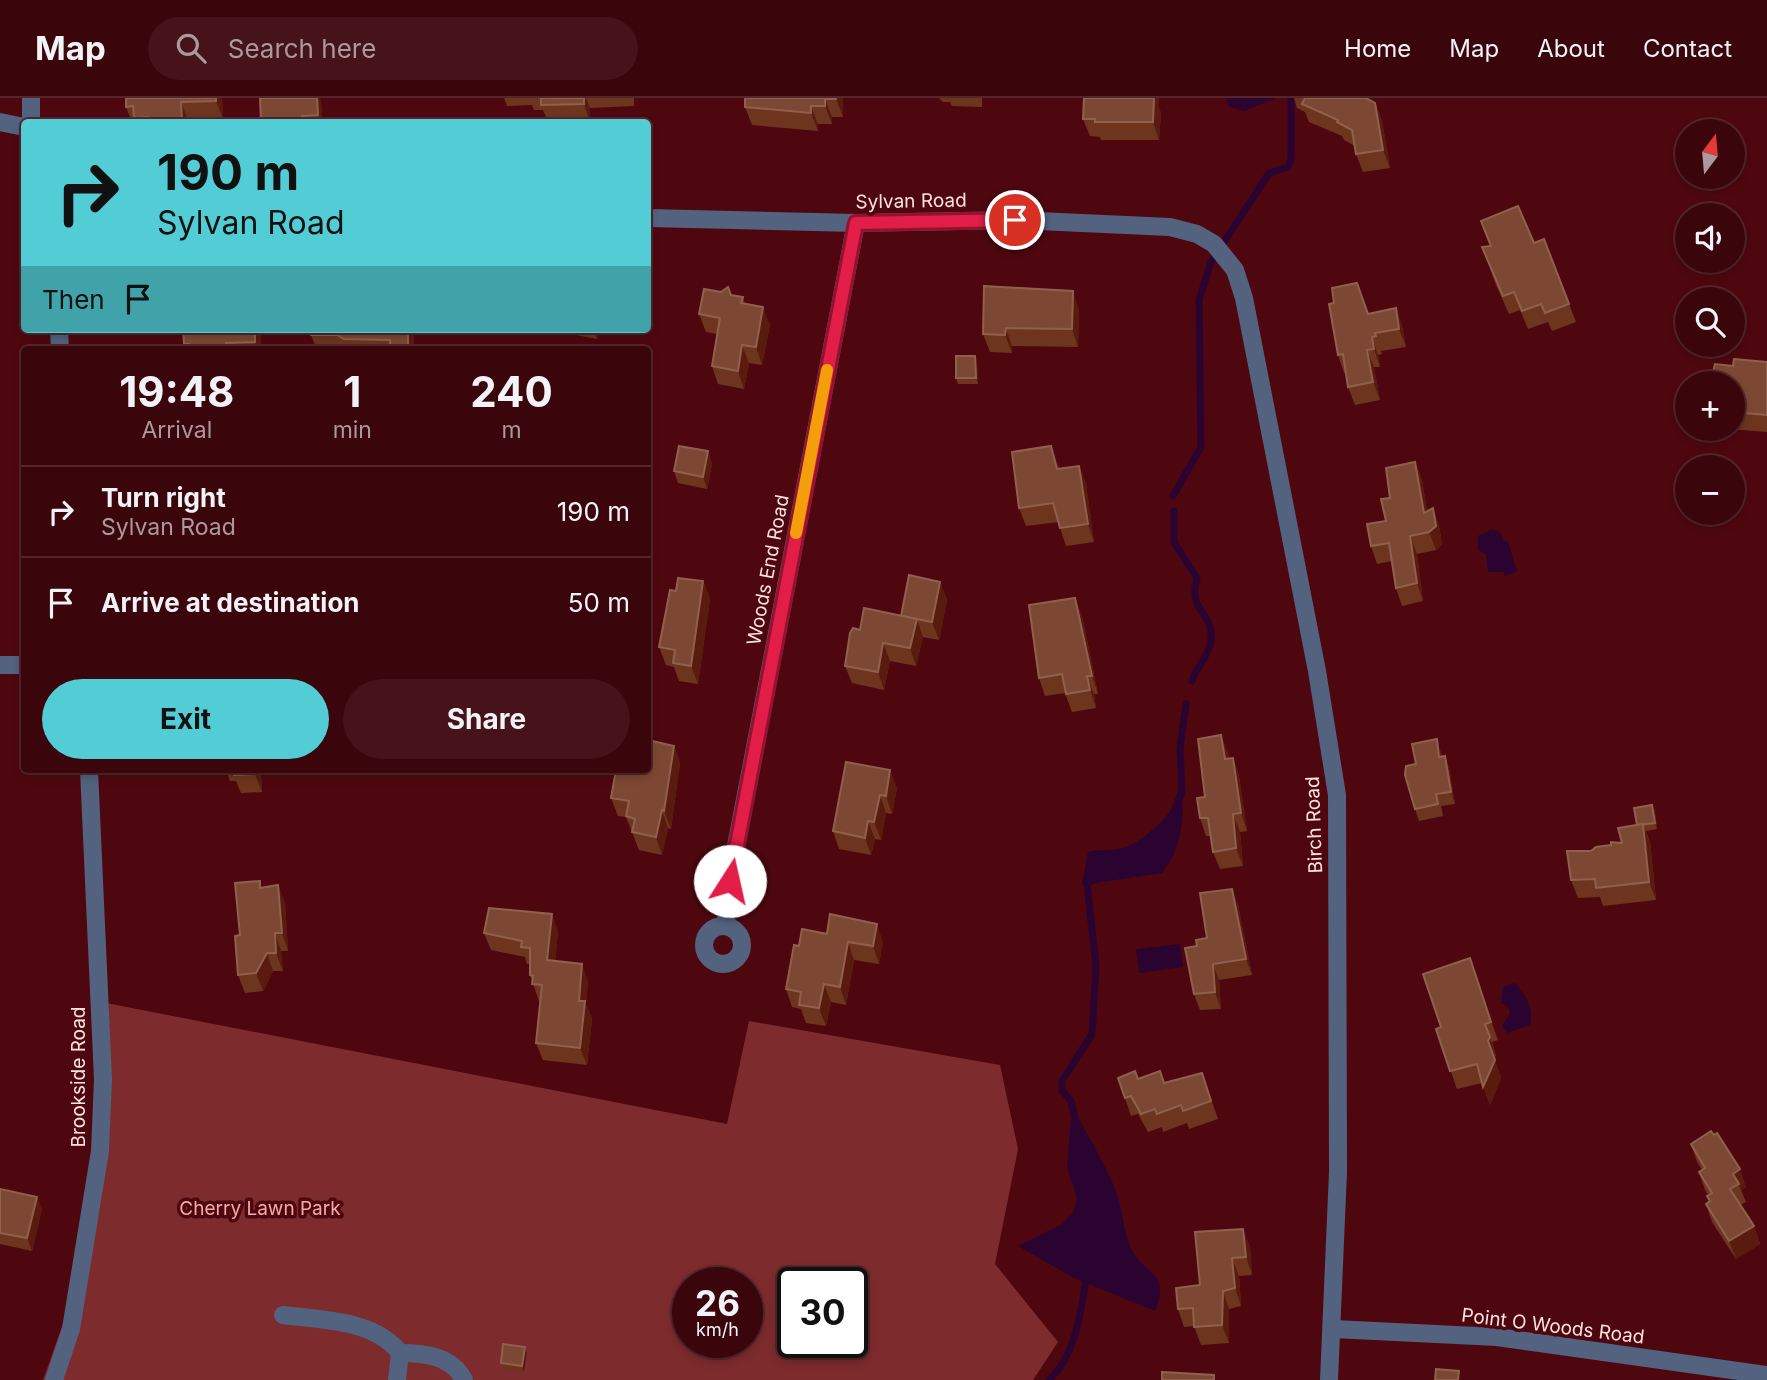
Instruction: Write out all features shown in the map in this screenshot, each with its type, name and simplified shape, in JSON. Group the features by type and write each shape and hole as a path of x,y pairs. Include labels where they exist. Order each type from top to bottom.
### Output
{"street":[{"path":"31,98 31,119"},
{"path":"0,122 21,126"},
{"name":"Sylvan Road","path":"651,218 856,223 1015,220 1170,227 1197,234 1219,250"},
{"name":"Woods End Road","path":"726,926 727,901 737,841 856,223"},
{"name":"Birch Road","path":"1219,250 1235,270 1244,298 1317,671 1337,795 1338,1172 1334,1329 1329,1380"},
{"path":"0,665 21,665"},
{"name":"Brookside Road","path":"54,1380 71,1329 100,1151 103,1079 89,773"},
{"path":"283,1315 362,1328 391,1342 400,1353 397,1380"},
{"name":"Point O Woods Road","path":"1334,1329 1497,1337 1767,1376"},
{"path":"400,1353 426,1353 454,1365 468,1380"}],"green space":[{"name":"Cherry Lawn Park","path":"101,1002 727,1124 749,1021 1000,1065 1018,1149 995,1264 1058,1342 1033,1380 43,1380 80,1276 102,1090"}],"shaded area":[{"path":"1226,98 1274,99 1244,111 1229,107"},
{"path":"1492,529 1500,532 1503,540 1508,542 1517,571 1505,576 1503,572 1488,572 1486,554 1478,550 1478,536"},
{"path":"1177,799 1182,800 1181,828 1176,848 1162,873 1082,885 1088,852 1112,850 1133,844 1163,820"},
{"path":"1180,944 1183,967 1139,973 1136,949"},
{"path":"1515,983 1528,1002 1531,1019 1530,1025 1508,1033 1502,1026 1510,1013 1508,1007 1501,1003 1503,987"},
{"path":"1078,1117 1113,1184 1133,1252 1158,1281 1160,1289 1155,1311 1074,1278 1018,1246 1062,1224 1074,1211 1077,1198 1067,1168 1071,1118"}],"building":[{"path":"126,98 216,98 216,101 181,102 182,119 134,118 133,106 126,107"},
{"path":"260,98 317,98 318,115 302,116 302,119 261,119"},
{"path":"541,98 584,98 584,104 541,105"},
{"path":"745,98 836,99 825,99 825,106 811,106 811,113 745,107"},
{"path":"1084,98 1154,98 1153,122 1095,122 1095,119 1083,119"},
{"path":"1305,98 1366,98 1375,103 1383,150 1356,154 1352,130 1337,122 1338,120 1302,104"},
{"path":"1518,206 1534,243 1544,239 1569,304 1545,313 1541,304 1522,311 1514,292 1503,296 1482,247 1491,246 1481,221"},
{"path":"1357,283 1368,314 1396,308 1399,329 1375,333 1376,336 1372,337 1374,349 1367,350 1373,382 1348,387 1343,354 1338,355 1329,304 1334,303 1332,288"},
{"path":"984,286 1073,291 1072,329 1006,328 1005,335 983,334"},
{"path":"728,287 731,295 743,297 741,303 763,307 756,347 742,345 738,371 712,366 720,318 699,314 704,289 721,292"},
{"path":"183,333 255,333 255,342 226,343 226,346 184,344"},
{"path":"408,333 408,346 390,346 390,340 311,335"},
{"path":"956,356 975,356 976,378 956,378"},
{"path":"1734,359 1767,362 1767,415 1745,413 1745,371 1713,371 1715,364 1733,366"},
{"path":"679,446 708,451 703,477 674,471"},
{"path":"1051,446 1057,469 1079,466 1088,524 1060,528 1053,503 1019,508 1012,452"},
{"path":"1415,462 1424,513 1433,508 1436,526 1429,532 1410,536 1417,583 1396,588 1389,543 1371,546 1367,524 1386,521 1381,499 1390,498 1386,468"},
{"path":"909,575 940,582 932,622 901,616"},
{"path":"678,578 703,581 691,666 673,663 675,650 659,647 670,590 676,591"},
{"path":"1075,598 1092,676 1087,676 1090,690 1066,694 1062,674 1039,678 1029,605"},
{"path":"864,608 917,619 910,648 883,643 878,672 845,666 850,633 853,628 860,630"},
{"path":"1221,735 1225,759 1233,758 1241,813 1233,814 1236,848 1213,852 1208,818 1200,818 1197,798 1205,797 1198,739"},
{"path":"1437,739 1439,757 1445,756 1451,792 1436,794 1438,804 1415,809 1405,775 1406,766 1416,764 1412,744"},
{"path":"651,741 674,746 664,811 662,810 656,837 632,832 635,819 626,816 629,801 611,798 615,773 651,773"},
{"path":"846,762 890,770 886,796 880,795 874,822 868,821 865,838 833,831"},
{"path":"234,773 255,773 255,774"},
{"path":"1652,805 1655,823 1637,825 1634,808"},
{"path":"1643,824 1649,882 1596,888 1595,879 1571,880 1567,851 1591,851 1596,847 1611,845 1611,842 1622,843 1618,828"},
{"path":"260,881 260,888 278,885 282,933 275,933 276,953 267,953 256,973 238,975 235,936 240,935 235,883"},
{"path":"1232,889 1246,959 1213,964 1215,992 1194,994 1185,948 1197,946 1196,940 1207,938 1200,893"},
{"path":"489,908 552,914 547,960 582,964 579,1001 585,1001 580,1048 536,1043 542,985 532,984 530,948 521,947 522,941 484,933"},
{"path":"830,914 877,924 873,946 848,942 840,987 824,984 819,1008 799,1005 801,992 786,989 794,945 799,946 802,929 827,934"},
{"path":"1470,958 1491,1022 1485,1024 1495,1060 1483,1087 1477,1064 1450,1071 1436,1029 1441,1027 1423,974"},
{"path":"1135,1071 1138,1079 1160,1071 1164,1083 1202,1073 1211,1101 1183,1111 1181,1105 1157,1114 1155,1109 1141,1114 1131,1096 1125,1098 1118,1078"},
{"path":"1711,1131 1714,1135 1717,1133 1740,1169 1733,1174 1739,1184 1730,1189 1754,1226 1729,1241 1706,1204 1710,1201 1707,1196 1712,1193 1699,1172 1705,1168 1691,1144"},
{"path":"0,1189 37,1197 27,1238 0,1233"},
{"path":"1243,1229 1246,1257 1232,1258 1235,1288 1223,1291 1222,1325 1194,1327 1193,1308 1178,1309 1176,1288 1200,1285 1195,1232"},
{"path":"503,1344 525,1347 522,1366 501,1363"},
{"path":"1436,1369 1459,1371 1458,1380 1435,1380"},
{"path":"1162,1372 1214,1375 1214,1380 1162,1380"}],"waterway":[{"path":"1173,496 1201,447 1199,300 1211,262 1269,173 1288,167 1291,159 1291,98"},
{"path":"1174,511 1174,542 1197,578 1195,599 1211,631 1210,646 1192,681"},
{"path":"1176,806 1182,792 1180,748 1186,704"},
{"path":"1076,1124 1071,1101 1062,1090 1062,1081 1092,1034 1096,965 1087,884 1094,880"},
{"path":"1049,1380 1072,1344 1087,1274"}],"slow traffic":[{"path":"796,533 827,370"}],"route":[{"path":"730,881 856,223 1015,220"}]}
